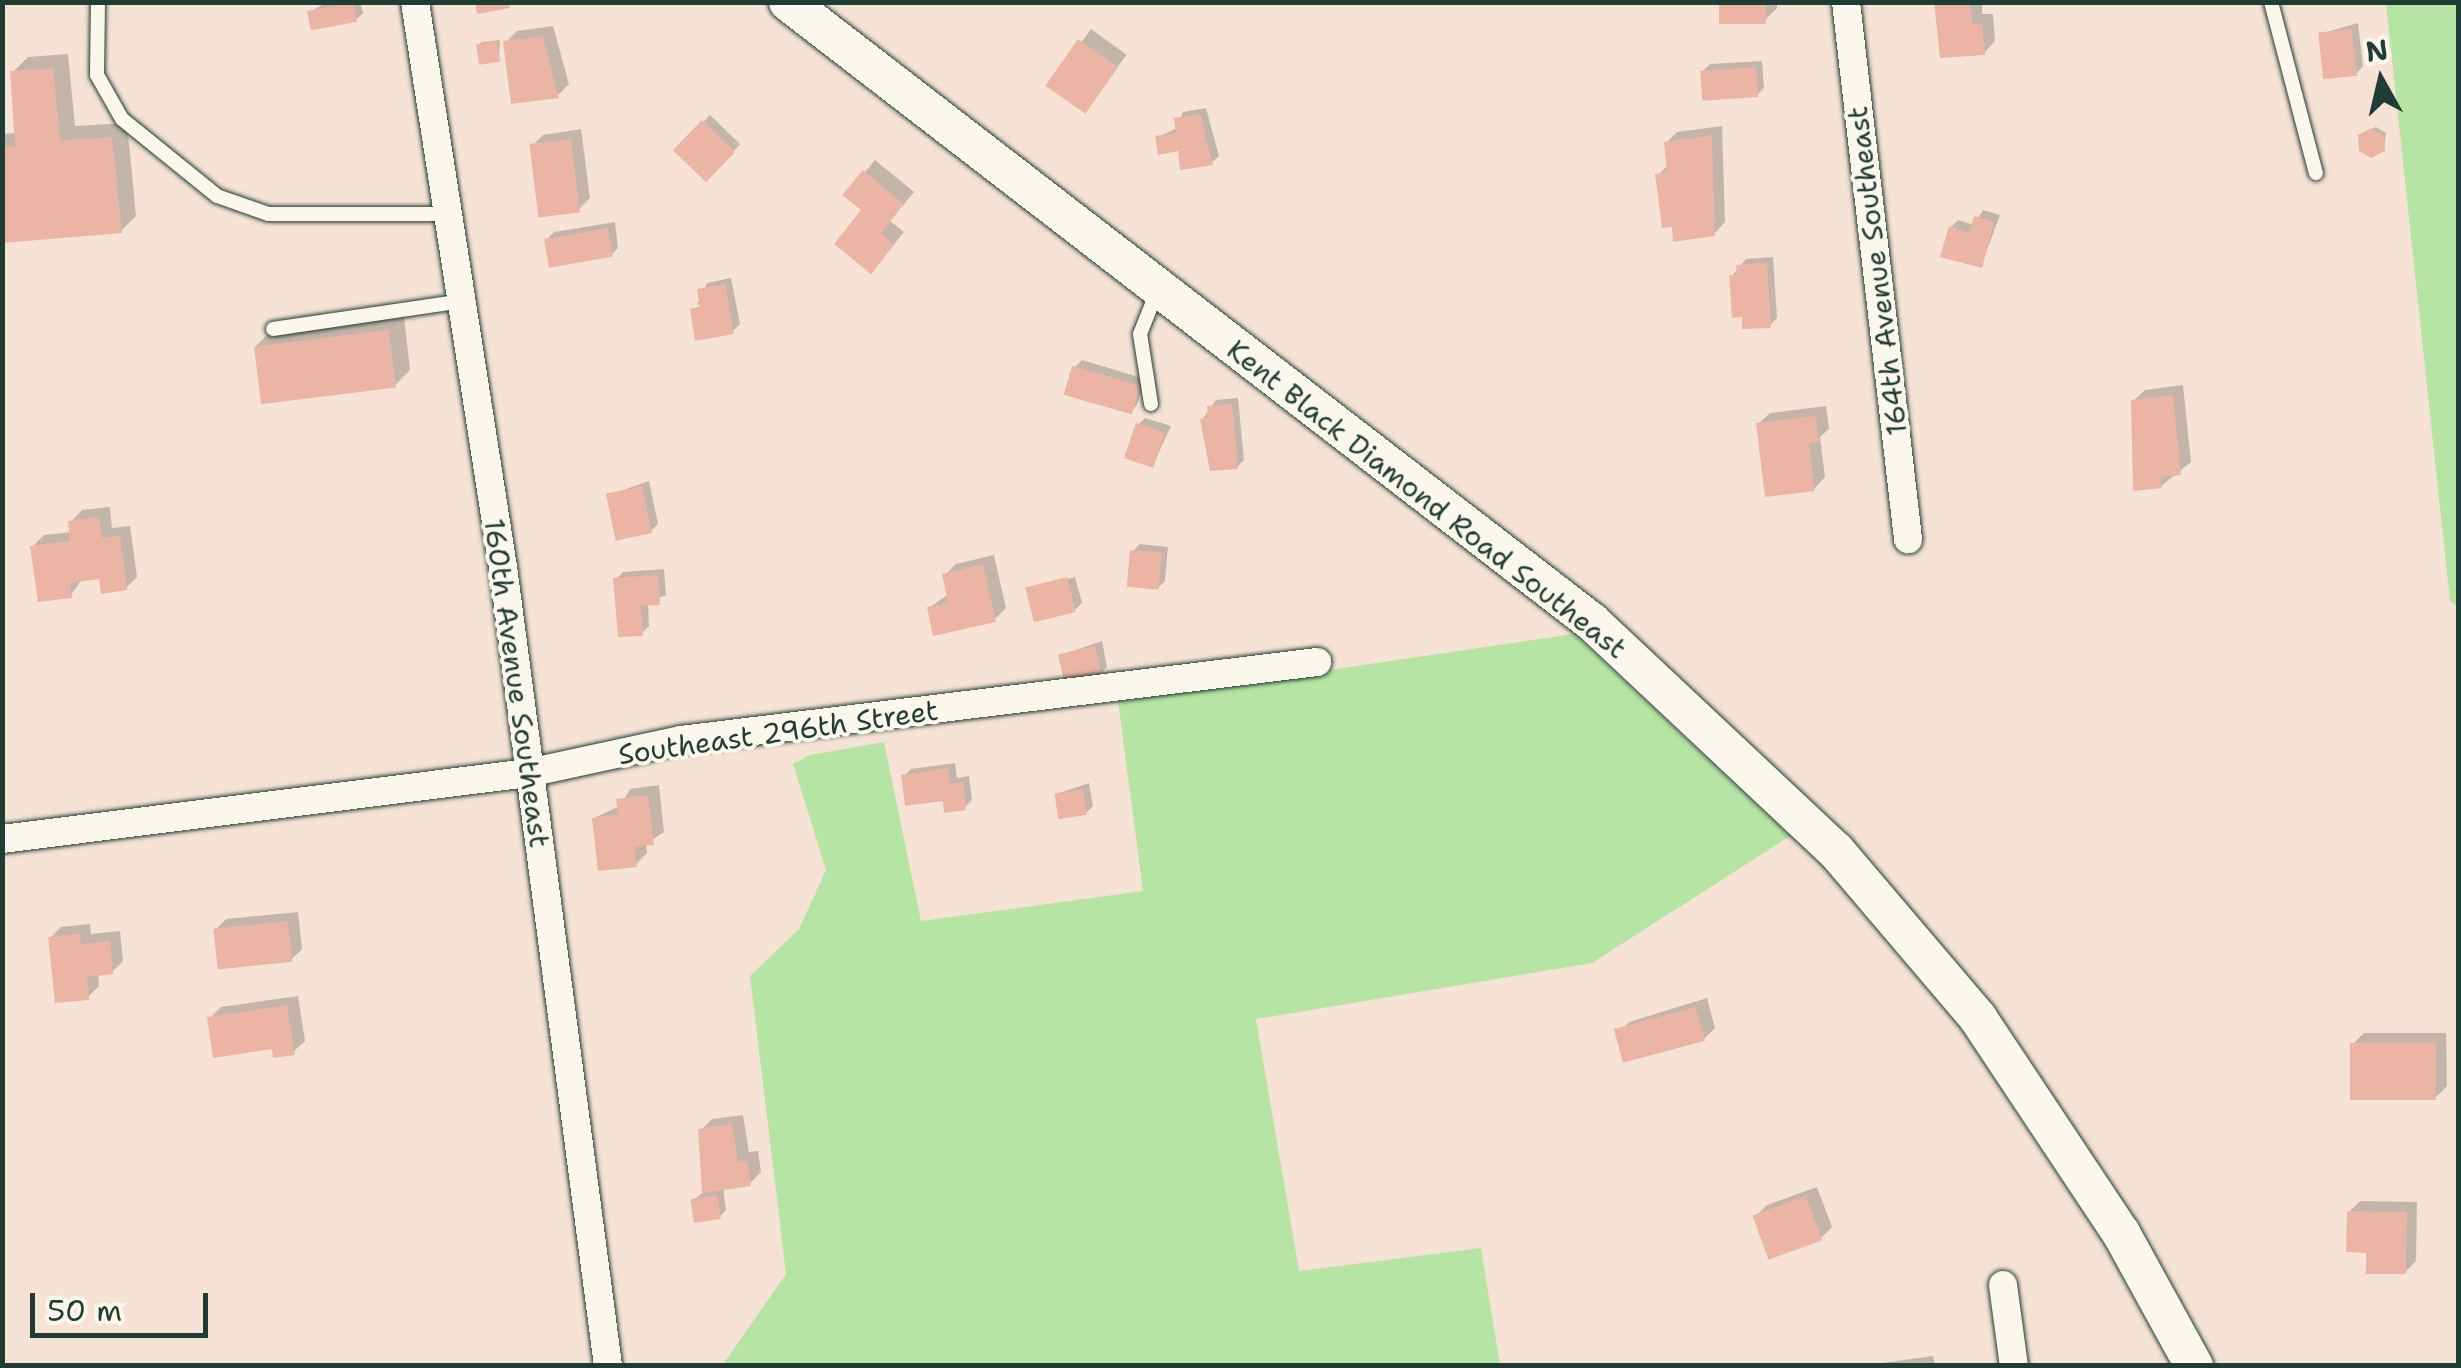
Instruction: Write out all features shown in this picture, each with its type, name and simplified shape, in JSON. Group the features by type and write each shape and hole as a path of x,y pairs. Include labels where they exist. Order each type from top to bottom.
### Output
{"street":[{"name":"160th Avenue Southeast","path":"415,2 462,302 608,1366"},
{"name":"Kent Black Diamond Road Southeast","path":"788,2 1592,622 1836,851 1978,1018 2121,1233 2194,1366"},
{"name":"164th Avenue Southeast","path":"1846,2 1908,538"},
{"name":"Southeast 296th Street","path":"2,839 528,772 681,740 1317,662"},
{"path":"2002,1285 2014,1366"}],"lane":[{"path":"98,2 97,76 122,120 217,196 268,214 448,214"},
{"path":"2270,2 2316,173"},
{"path":"1151,404 1140,334 1158,288"},
{"path":"273,329 462,302"}],"green space":[{"path":"2386,3 2458,3 2458,607 2450,601"},
{"path":"1574,634 1790,836 1592,963 1256,1019 1299,1271 1481,1248 1500,1365 722,1366 786,1274 750,976 799,929 826,870 793,764 810,755 884,742 921,921 1143,891 1118,701"}],"building":[{"path":"353,2 357,22 311,31 307,11"},
{"path":"475,2 509,2 510,8 477,14"},
{"path":"1719,2 1766,2 1766,24 1719,24"},
{"path":"1934,2 1970,2 1972,24 1982,24 1985,55 1940,58"},
{"path":"2352,29 2357,76 2323,79 2318,33"},
{"path":"543,36 559,98 511,104 503,41"},
{"path":"1078,39 1118,67 1085,114 1045,86"},
{"path":"497,41 500,62 479,65 476,44"},
{"path":"1756,67 1758,97 1702,101 1700,71"},
{"path":"53,68 60,140 112,137 122,233 2,243 2,147 15,146 10,71"},
{"path":"1200,114 1213,165 1180,170 1178,151 1158,155 1155,136 1176,133 1174,118"},
{"path":"702,120 735,152 706,182 673,150"},
{"path":"2371,128 2384,136 2385,151 2371,158 2359,151 2358,135"},
{"path":"1712,135 1715,236 1673,242 1672,227 1662,228 1655,174 1667,172 1664,142"},
{"path":"571,139 580,212 538,218 529,144"},
{"path":"863,170 904,204 881,233 894,245 871,274 834,244 861,210 842,195"},
{"path":"1974,216 1994,222 1982,268 1940,257 1949,226 1969,232"},
{"path":"608,228 613,257 549,268 544,239"},
{"path":"1767,263 1771,328 1742,329 1742,317 1732,318 1729,275 1737,275 1736,265"},
{"path":"725,284 734,334 695,341 690,309 700,307 697,289"},
{"path":"389,330 396,388 261,404 254,347"},
{"path":"1072,366 1140,386 1132,414 1064,395"},
{"path":"2173,395 2181,475 2161,477 2162,488 2133,491 2131,400"},
{"path":"1232,404 1238,469 1210,471 1200,419 1208,418 1207,406"},
{"path":"1816,416 1819,442 1809,443 1815,491 1765,497 1756,423"},
{"path":"1136,423 1165,433 1153,468 1124,458"},
{"path":"642,486 652,533 616,541 606,494"},
{"path":"99,517 102,538 120,536 127,590 101,594 99,579 70,583 72,598 38,602 30,546 70,541 68,521"},
{"path":"1130,550 1162,553 1159,590 1127,587"},
{"path":"983,564 996,622 933,636 927,607 948,602 942,574"},
{"path":"658,575 660,605 641,606 643,636 618,637 613,578"},
{"path":"1067,577 1076,612 1034,622 1025,587"},
{"path":"1095,646 1102,677 1065,686 1058,655"},
{"path":"948,768 950,784 963,782 966,810 944,813 943,801 905,806 901,775"},
{"path":"1083,789 1087,815 1058,819 1054,794"},
{"path":"648,795 654,845 635,847 637,867 598,871 592,818 618,814 616,799"},
{"path":"288,921 292,962 218,970 213,929"},
{"path":"80,934 81,944 110,941 113,974 87,977 89,1000 55,1003 48,937"},
{"path":"287,1005 295,1055 273,1058 272,1049 213,1058 207,1017"},
{"path":"1696,1007 1705,1041 1623,1063 1614,1029"},
{"path":"2350,1043 2436,1043 2436,1100 2350,1100"},
{"path":"732,1124 738,1162 747,1161 751,1186 702,1193 698,1129"},
{"path":"717,1195 721,1219 694,1223 690,1199"},
{"path":"1806,1196 1822,1240 1769,1260 1752,1215"},
{"path":"2347,1211 2407,1212 2406,1274 2366,1274 2366,1253 2346,1252"}]}
